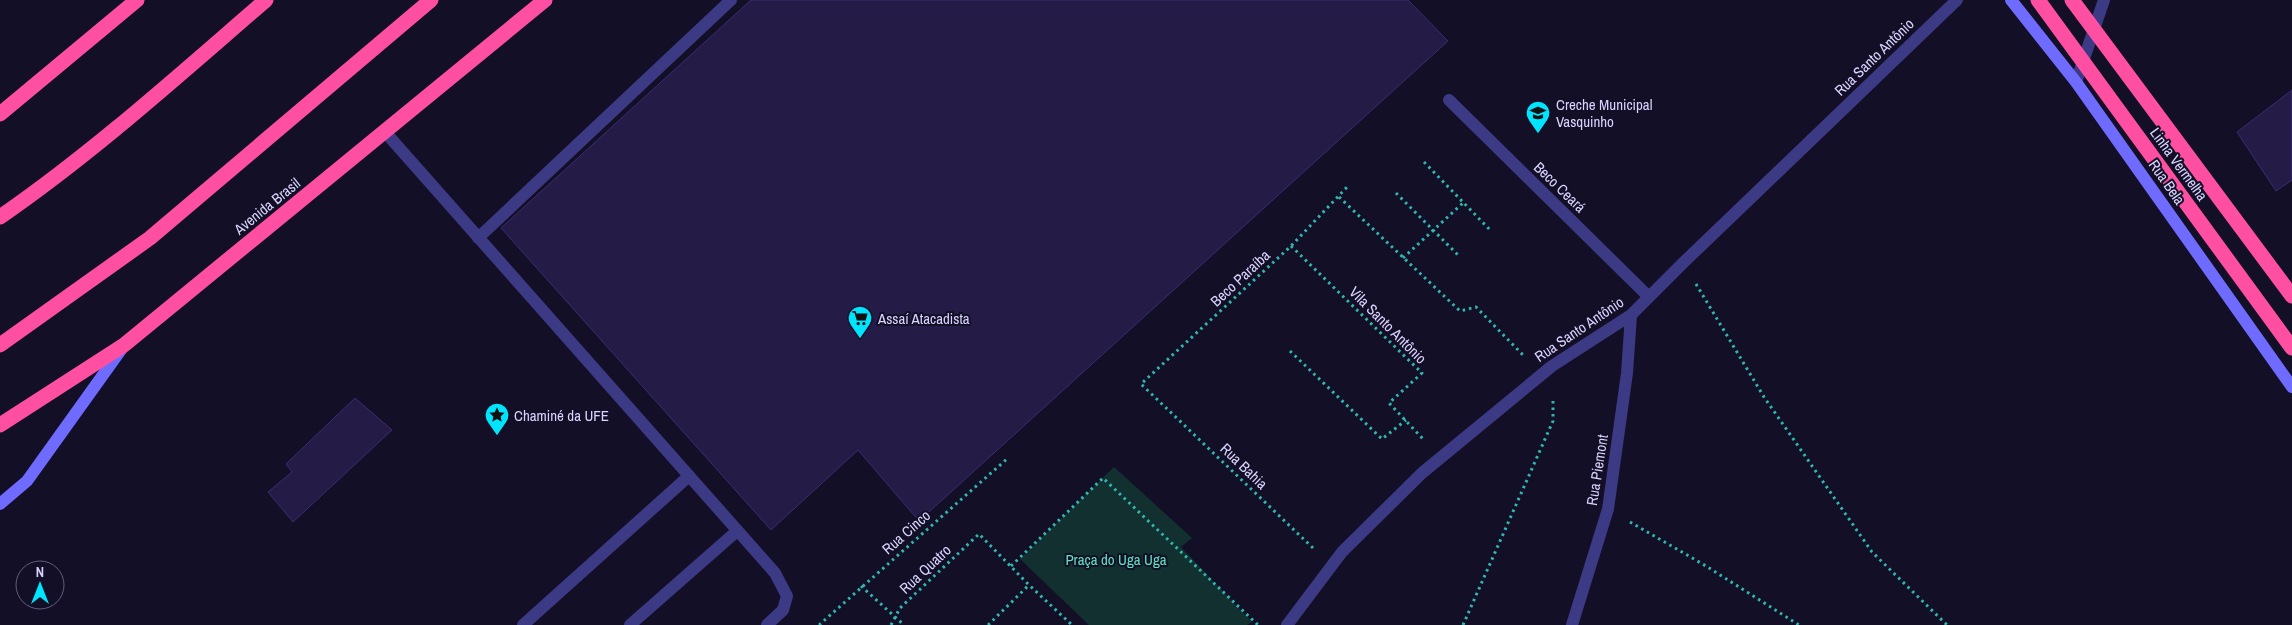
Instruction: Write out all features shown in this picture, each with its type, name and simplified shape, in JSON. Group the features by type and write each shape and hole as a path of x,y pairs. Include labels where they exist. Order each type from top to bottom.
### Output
{"highway":[{"path":"0,114 137,0"},
{"path":"0,217 29,197 130,117 266,0"},
{"path":"0,344 150,238 431,0"},
{"name":"Avenida Brasil","path":"0,425 124,345 386,133 545,0"},
{"name":"Linha Vermelha","path":"2038,0 2292,348"},
{"name":"Linha Vermelha","path":"2072,0 2292,296"},
{"path":"0,412 76,376"}],"street":[{"path":"478,238 731,0"},
{"name":"Rua Santo Antônio","path":"1287,625 1342,552 1422,473 1547,370 1631,315 1683,262 1957,0"},
{"name":"Rua Bela","path":"2011,0 2076,82 2292,387"},
{"path":"2076,82 2104,0"},
{"name":"Beco Ceará","path":"1449,100 1649,296"},
{"path":"386,133 775,573 787,596 783,610 767,625"},
{"name":"Rua Piemont","path":"1572,625 1608,509 1627,372 1631,315"},
{"path":"0,504 27,481 124,345"},
{"path":"523,625 689,476"},
{"path":"630,625 737,531"}],"path":[{"path":"1424,162 1492,232"},
{"name":"Beco Paraíba","path":"1141,384 1291,246 1349,185"},
{"path":"1396,193 1460,257"},
{"path":"1338,197 1460,310 1476,308 1547,370 1553,421 1463,625"},
{"path":"1403,258 1464,202"},
{"name":"Vila Santo Antônio","path":"1290,351 1382,439 1406,420 1389,403 1422,372 1291,246"},
{"path":"1683,262 1764,398 1872,552 1947,625"},
{"name":"Rua Bahia","path":"1141,384 1332,565"},
{"name":"Rua Cinco","path":"819,625 1008,458"},
{"path":"1072,625 1011,566 1103,478 1258,625"},
{"path":"1608,509 1706,566 1800,625"},
{"name":"Rua Quatro","path":"891,625 900,608 979,534 1011,566"},
{"path":"988,625 1029,585"},
{"path":"861,586 904,625"}],"green space":[{"name":"Praça do Uga Uga","path":"1114,467 1192,538 1181,547 1252,622 1247,625 1089,625 1020,559"}],"building":[{"name":"Assaí Atacadista","path":"751,0 1408,0 1448,41 919,521 858,450 771,530 501,228"},
{"path":"2292,90 2292,180 2276,191 2237,132"},
{"path":"355,398 392,430 293,522 268,492 292,472 286,464"}],"place":[{"name":"Creche Municipal Vasquinho","path":"1538,134"},
{"name":"Assaí Atacadista","path":"860,339"},
{"name":"Chaminé da UFE","path":"497,436"}]}
